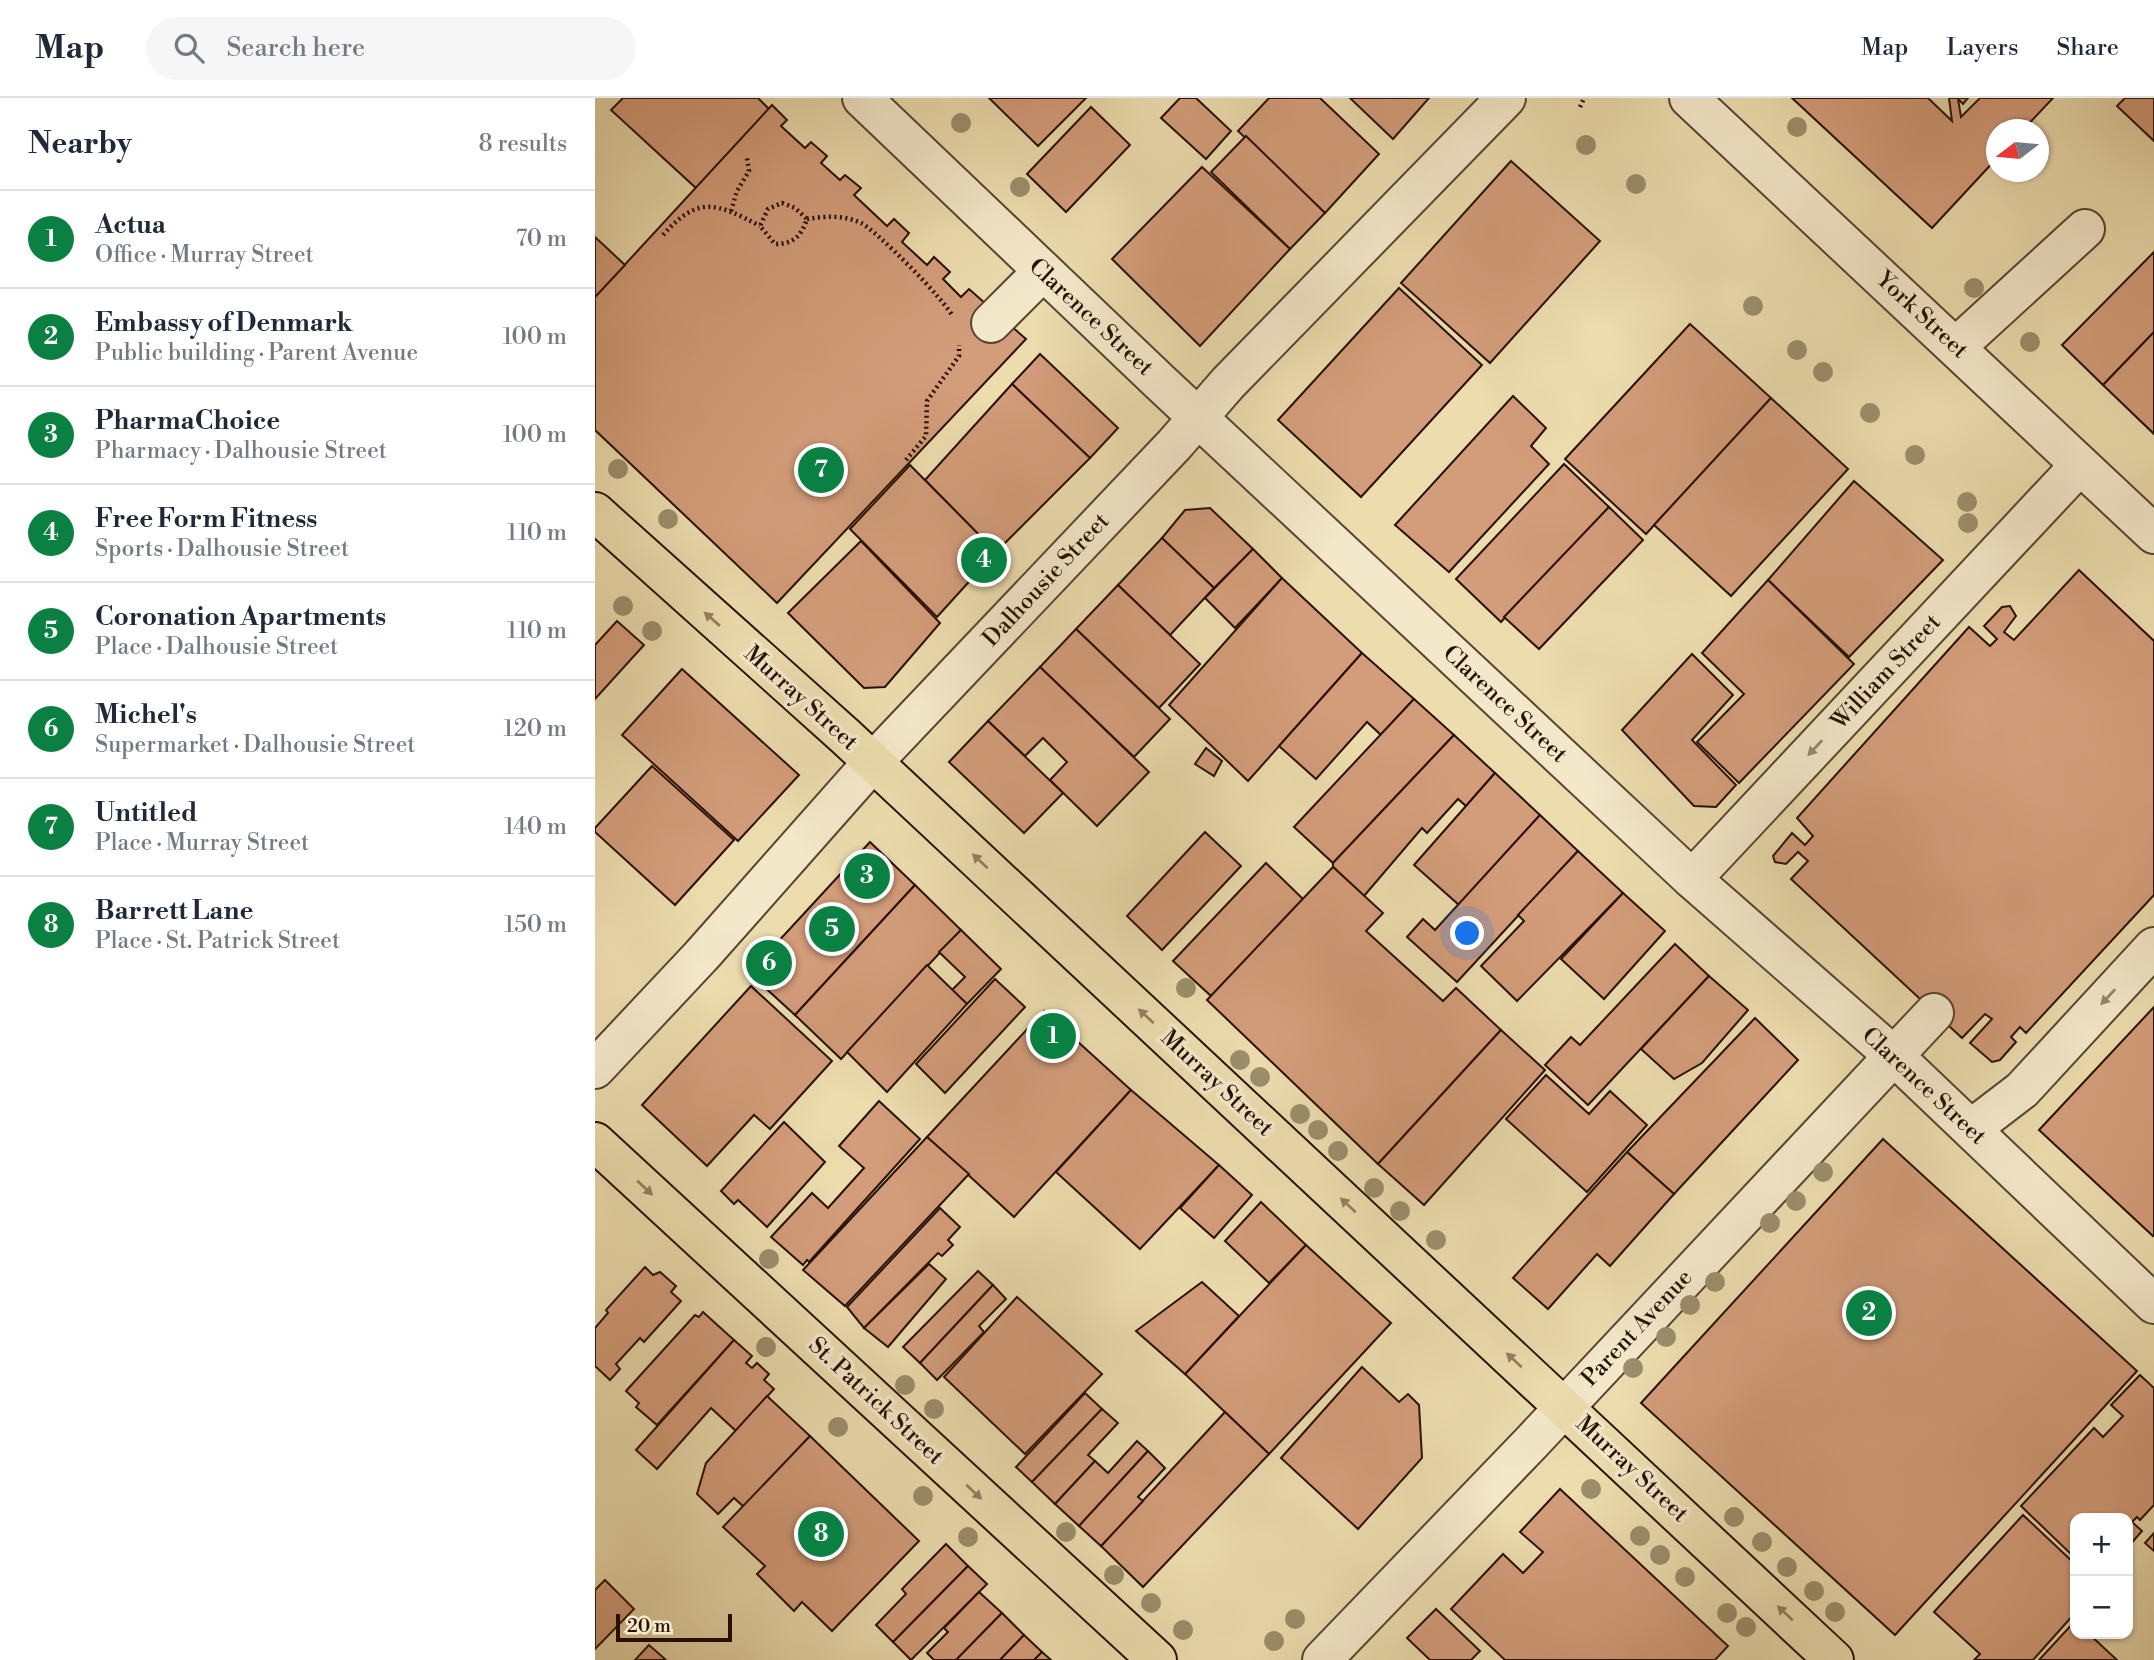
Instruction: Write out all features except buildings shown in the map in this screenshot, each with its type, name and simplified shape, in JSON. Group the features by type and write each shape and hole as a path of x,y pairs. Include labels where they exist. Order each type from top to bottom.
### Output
{"main road":[{"name":"Murray Street","path":"595,512 872,763 1565,1406 1834,1660"},
{"name":"St. Patrick Street","path":"595,1142 1157,1660"}],"street":[{"name":"Dalhousie Street","path":"595,1069 702,955 872,763 1198,417 1506,98"},
{"name":"York Street","path":"1689,98 2154,534"},
{"name":"Clarence Street","path":"885,119 1198,417 1692,878 1895,1057 2154,1304"},
{"path":"1956,347 2085,229"},
{"path":"969,329 1043,271"},
{"name":"William Street","path":"1692,878 1924,655 2080,466"},
{"path":"1971,1129 2022,1090 2154,947"},
{"name":"Parent Avenue","path":"1322,1660 1934,1013"}],"path":[{"path":"1580,107 1584,98"},
{"path":"731,211 737,191 749,171 747,158"},
{"path":"760,226 768,209 782,203 795,208 807,219 837,216 863,224 939,294 969,329 959,356 927,401 926,436 906,460"},
{"path":"663,235 686,211 701,207 731,211 760,226 764,235 775,244 787,244 801,235 807,219"}],"place":[{"name":"Untitled","path":"821,470"},
{"name":"Free Form Fitness","path":"984,560"},
{"name":"PharmaChoice","path":"867,876"},
{"name":"Coronation Apartments","path":"832,929"},
{"name":"Michel's","path":"769,963"},
{"name":"Actua","path":"1053,1036"},
{"name":"Embassy of Denmark","path":"1869,1313"},
{"name":"Barrett Lane","path":"821,1534"}]}
